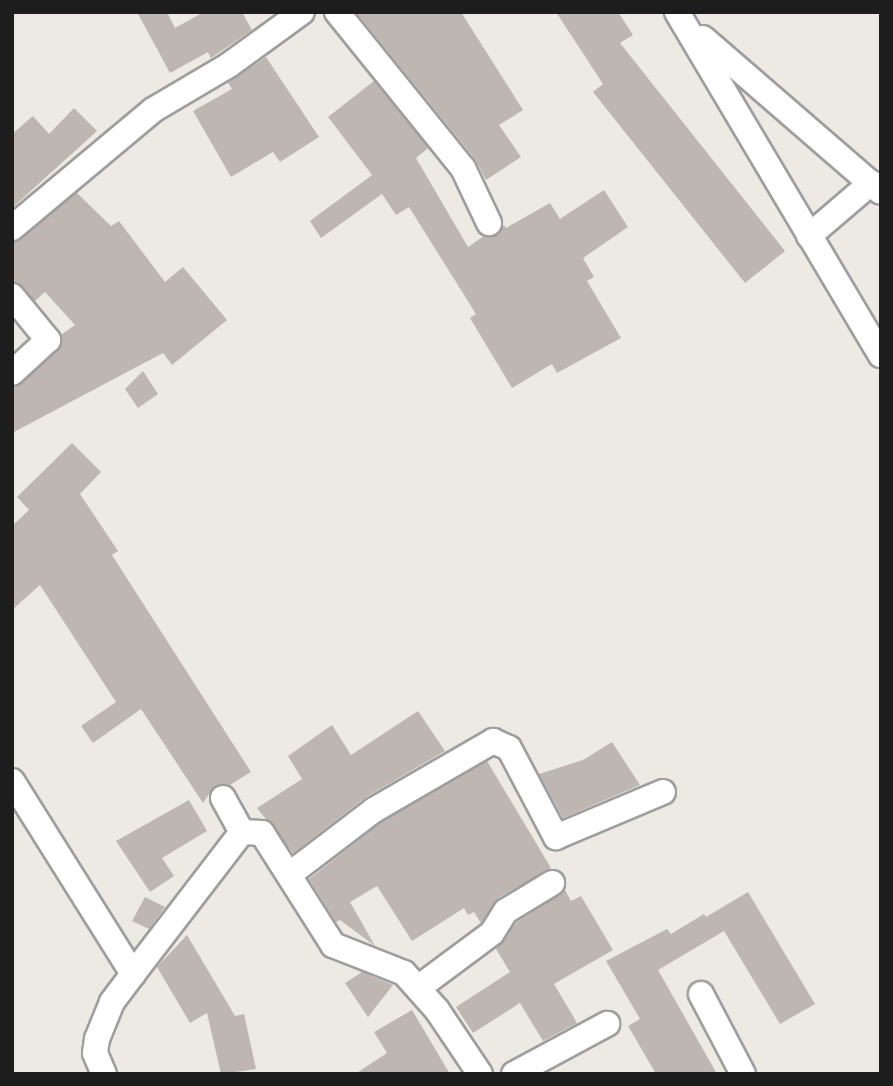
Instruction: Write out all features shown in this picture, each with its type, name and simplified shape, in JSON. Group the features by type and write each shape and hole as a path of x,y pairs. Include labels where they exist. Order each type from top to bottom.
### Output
{"street":[{"path":"12,228 153,110 229,65 302,12"},
{"path":"337,12 463,168 488,223"},
{"path":"683,19 876,187 809,236"},
{"path":"683,19 881,355"},
{"path":"12,296 48,340 12,373"},
{"path":"289,874 374,810 493,741 509,748 556,837 663,792"},
{"path":"12,780 132,974"},
{"path":"223,798 242,832"},
{"path":"104,1074 95,1053 97,1039 112,1002 242,832"},
{"path":"242,832 262,833 333,945 404,973 418,988 480,1074"},
{"path":"418,988 492,933 506,911 552,883"},
{"path":"701,994 743,1074"},
{"path":"514,1074 607,1024"}],"building":[{"path":"137,12 167,12 175,28 204,12 242,12 252,30 211,58 208,52 170,73"},
{"path":"356,12 461,12 523,110 499,125 521,157 486,180 475,159"},
{"path":"556,12 618,12 633,35 620,43 785,251 745,283 593,92 603,84"},
{"path":"266,57 319,137 280,162 273,152 231,177 193,111 232,89 228,83"},
{"path":"374,81 428,148 416,158 468,247 484,236 496,236 504,225 506,228 550,203 560,219 604,190 628,227 583,258 594,277 587,281 621,338 557,373 552,364 512,388 470,318 476,314 409,207 396,215 382,194 321,238 310,221 372,175 328,117"},
{"path":"74,108 97,131 12,208 12,134 33,116 49,134"},
{"path":"77,193 111,226 119,221 165,282 183,267 227,320 172,365 163,353 12,433 12,387 58,351 61,335 75,325 45,292 35,301 12,281 12,243"},
{"path":"143,371 158,394 138,408 125,389"},
{"path":"72,443 101,472 80,494 118,551 112,555 251,772 230,785 215,785 203,803 141,709 93,743 81,726 116,702 40,585 12,610 12,526 29,510 17,497"},
{"path":"418,711 445,751 366,797 293,853 257,808 302,779 288,756 332,725 351,755"},
{"path":"612,742 640,785 563,818 539,774 583,760"},
{"path":"487,761 551,868 498,898 481,923 474,912 468,915 464,908 412,941 377,886 350,902 375,946 340,920 336,922 309,879 382,822"},
{"path":"189,800 207,831 162,858 174,876 150,892 116,841"},
{"path":"565,890 571,901 581,896 613,950 554,984 577,1023 543,1041 520,1003 473,1033 456,1007 510,972 496,949 517,922"},
{"path":"748,892 815,1004 780,1024 724,931 658,970 717,1074 656,1074 628,1026 640,1019 606,961 667,929 671,934 704,914 706,917"},
{"path":"145,897 165,907 149,929 132,921"},
{"path":"187,935 235,1016 244,1014 256,1069 221,1074 207,1013 190,1023 157,967"},
{"path":"362,972 393,985 368,1017 345,983"},
{"path":"412,1010 450,1074 355,1074 387,1053 374,1032"}]}
